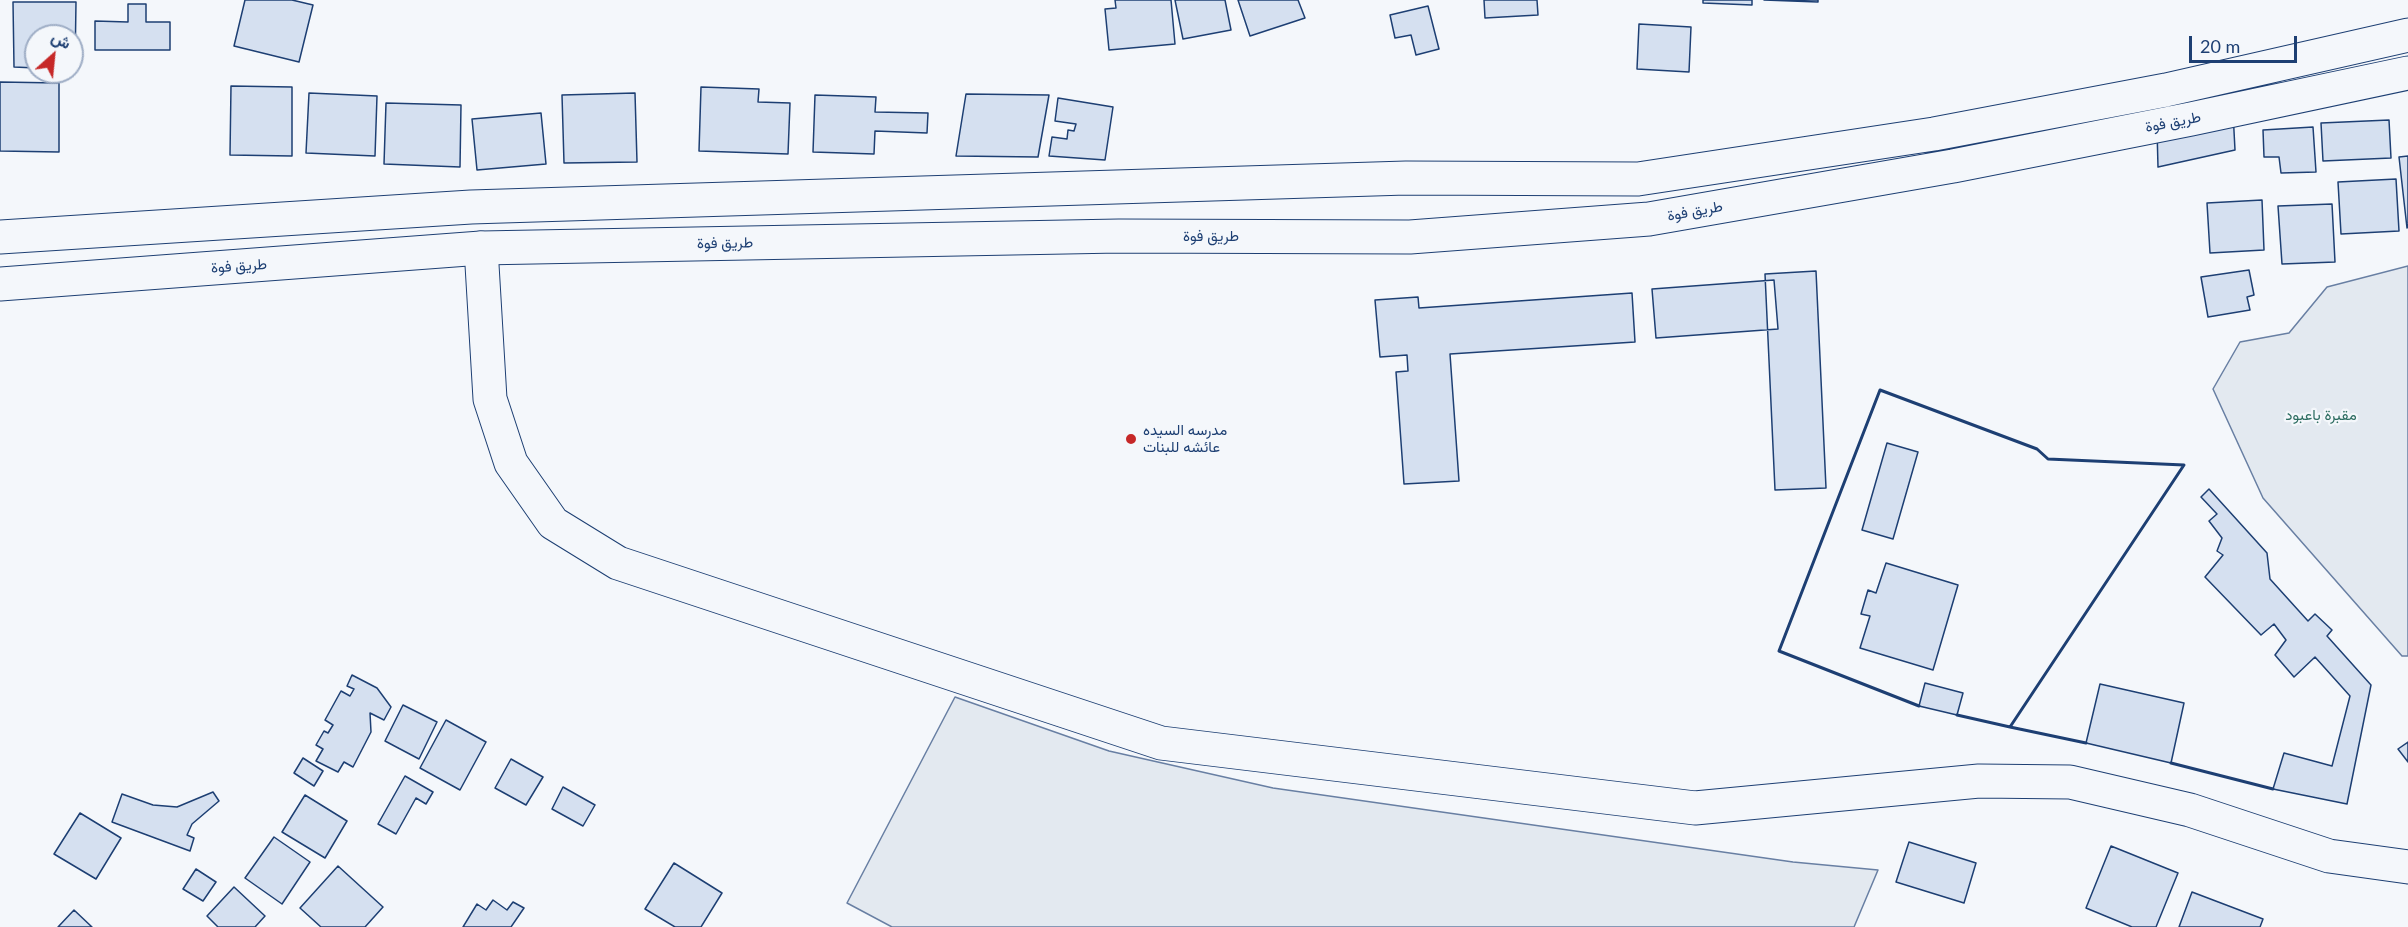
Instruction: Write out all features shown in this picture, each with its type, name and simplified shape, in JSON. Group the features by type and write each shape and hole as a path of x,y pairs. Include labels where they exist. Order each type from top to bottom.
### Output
{"main road":[{"path":"0,237 495,206 1407,178 1638,179 1934,134 2166,90 2408,35"},
{"name":"طريق فوة","path":"0,284 482,248 1119,236 1410,237 1649,219 1953,166 2408,73"},
{"path":"482,248 490,399 511,463 553,523 618,563 1161,743 1695,808 1979,781 2070,782 2190,810 2329,856 2408,867"}],"green space":[{"name":"مقبرة باعبود","path":"2408,266 2408,656 2402,656 2263,498 2213,389 2240,342 2289,333 2327,287"},
{"path":"955,697 1109,751 1273,788 1793,862 1878,870 1854,927 892,927 847,903"}],"building":[{"path":"245,0 292,0 313,5 299,62 234,46"},
{"path":"1115,0 1171,0 1175,44 1109,50 1105,9 1116,8"},
{"path":"1175,0 1225,0 1231,30 1183,39"},
{"path":"1238,0 1298,0 1305,18 1250,36"},
{"path":"1484,0 1537,0 1538,15 1485,18"},
{"path":"1703,0 1752,0 1752,5 1703,3"},
{"path":"1764,0 1818,0 1818,2"},
{"path":"13,2 76,2 76,24 24,24 24,67 14,67"},
{"path":"128,4 146,4 146,22 170,22 170,50 95,50 95,21 128,22"},
{"path":"1428,6 1439,49 1416,55 1411,35 1395,38 1390,15"},
{"path":"1639,24 1691,27 1689,72 1637,69"},
{"path":"0,82 59,84 59,152 0,151"},
{"path":"231,86 292,87 292,156 230,155"},
{"path":"701,87 759,89 758,102 790,103 788,154 699,151"},
{"path":"309,93 377,96 375,156 306,153"},
{"path":"635,93 637,162 564,163 562,95"},
{"path":"966,94 1049,95 1038,157 956,156"},
{"path":"815,95 876,97 875,112 928,113 927,133 875,131 874,154 813,152"},
{"path":"1058,98 1113,107 1105,160 1049,156 1052,137 1067,139 1068,130 1074,131 1076,124 1055,121"},
{"path":"386,103 461,105 460,167 384,164"},
{"path":"2233,112 2235,150 2158,167 2157,129"},
{"path":"541,113 546,164 477,170 472,119"},
{"path":"2389,120 2391,158 2323,161 2321,123"},
{"path":"2313,127 2316,172 2281,173 2279,157 2264,157 2263,130"},
{"path":"2408,156 2408,227 2407,228 2399,157"},
{"path":"2396,179 2399,231 2341,234 2338,182"},
{"path":"2262,200 2264,250 2210,253 2207,203"},
{"path":"2332,204 2335,262 2282,264 2278,206"},
{"path":"2249,270 2254,295 2247,297 2250,310 2208,317 2201,277"},
{"path":"1816,271 1826,488 1775,490 1765,274"},
{"path":"1774,280 1778,329 1656,338 1652,289"},
{"path":"1632,293 1635,342 1450,354 1459,481 1404,484 1396,372 1408,371 1407,355 1380,357 1375,300 1418,297 1419,308"},
{"path":"1887,443 1918,452 1893,539 1862,530"},
{"path":"2209,489 2267,553 2270,579 2308,621 2315,614 2332,630 2327,636 2371,685 2347,804 2273,789 2284,753 2332,766 2350,696 2315,657 2294,677 2275,655 2286,640 2274,624 2261,635 2205,577 2223,555 2217,551 2222,538 2209,521 2217,514 2201,497"},
{"path":"1886,563 1958,585 1933,670 1860,648 1870,616 1861,614 1868,590 1876,593"},
{"path":"352,675 377,688 391,707 384,720 370,713 371,732 353,767 344,762 338,772 316,761 323,749 316,745 324,731 328,733 333,725 325,720 341,691 350,696 354,689 347,686"},
{"path":"1925,683 1963,693 1957,715 1919,706"},
{"path":"2100,684 2184,703 2171,763 2086,743"},
{"path":"403,705 437,722 419,759 385,741"},
{"path":"446,720 486,742 460,790 420,768"},
{"path":"2408,742 2408,762 2398,749"},
{"path":"303,758 323,771 314,786 294,773"},
{"path":"511,759 543,777 526,805 495,788"},
{"path":"405,776 433,792 426,804 416,798 396,834 378,824"},
{"path":"563,787 595,805 583,826 552,809"},
{"path":"213,792 219,801 192,824 187,835 194,838 190,851 112,822 122,794 153,805 177,807"},
{"path":"305,795 347,821 325,858 282,832"},
{"path":"80,813 121,838 96,879 54,854"},
{"path":"274,837 310,862 282,904 245,878"},
{"path":"1909,842 1976,863 1964,903 1896,882"},
{"path":"2111,846 2178,873 2156,927 2132,927 2086,908"},
{"path":"674,863 722,893 701,927 675,927 645,909"},
{"path":"338,866 383,907 365,927 321,927 300,908"},
{"path":"196,869 216,882 203,901 183,889"},
{"path":"234,887 265,916 255,927 218,927 207,916"},
{"path":"2192,892 2263,919 2260,927 2179,927"},
{"path":"493,900 507,910 513,902 524,908 511,927 463,927 477,904 486,910"},
{"path":"74,910 92,927 58,927"}],"wall":[{"path":"1919,706 1779,651 1880,390 2037,449 2048,459 2184,465 2010,727 1957,715"},
{"path":"2010,727 2086,743"},
{"path":"2171,763 2273,789"}],"place":[{"name":"مدرسه السيده عائشه للبنات","path":"1131,439"}]}
